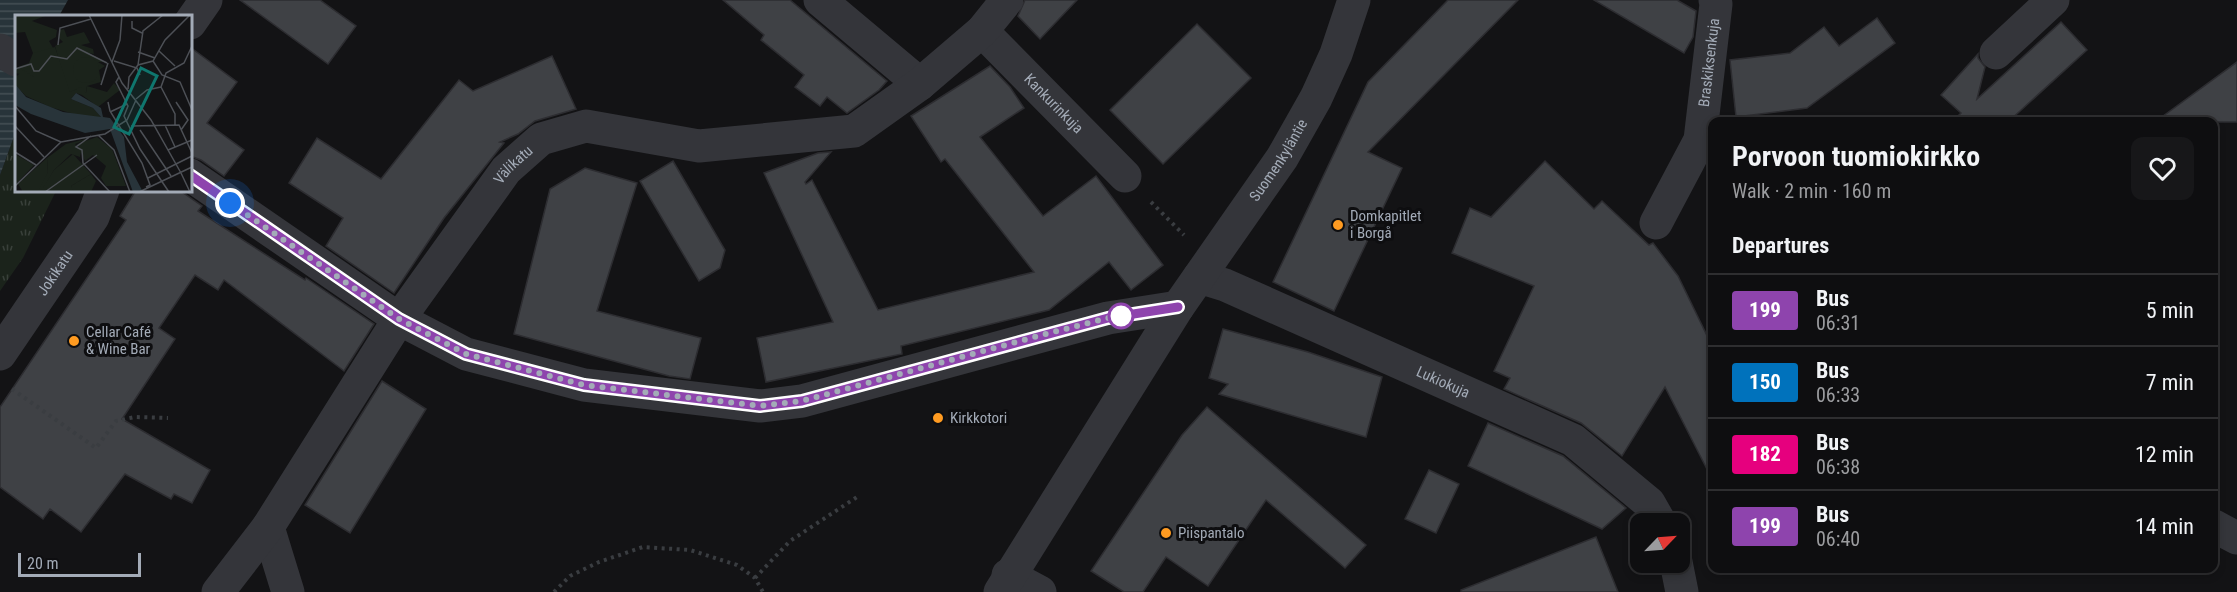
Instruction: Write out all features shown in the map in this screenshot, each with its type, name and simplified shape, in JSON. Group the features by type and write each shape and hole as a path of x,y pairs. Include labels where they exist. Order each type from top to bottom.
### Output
{"street":[{"path":"192,20 206,0"},
{"path":"820,0 920,84"},
{"name":"Välikatu","path":"218,592 268,527 399,319 506,170 541,140 586,126 699,146 854,131 920,84 982,32 1007,0"},
{"name":"Suomenkyläntie","path":"1178,307 1282,158 1316,98 1336,54 1354,0"},
{"name":"Braskiksenkuja","path":"1656,223 1700,140 1715,0"},
{"path":"1996,53 2053,0"},
{"name":"Kankurinkuja","path":"982,32 1125,176"},
{"path":"0,50 15,59"},
{"path":"192,176 399,319 466,354 584,385 760,406 802,401 1108,318 1178,307"},
{"name":"Jokikatu","path":"0,354 93,217 102,192"},
{"name":"Lukiokuja","path":"1199,277 1225,285 1573,440 1649,503 1655,513"},
{"path":"1040,592 1004,584 1178,307"},
{"path":"268,527 288,592"},
{"path":"2218,528 2237,538"},
{"path":"1678,573 1682,592"}],"path":[{"path":"1125,176 1184,235"},
{"path":"8,385 96,448 116,421 135,417 168,418"},
{"path":"756,578 790,541 857,497"},
{"path":"554,592 570,576 599,562 643,547 690,550 737,565 756,578 763,592"}],"green space":[{"path":"15,134 15,192 56,192 23,258 0,291 0,175"}],"shaded area":[{"path":"0,0 68,0 60,15 15,15 15,134 0,175"}],"building":[{"path":"240,0 320,0 356,26 328,64"},
{"path":"723,0 790,0 887,81 879,90 847,113 827,97 820,106 795,87 804,75 761,40 764,35"},
{"path":"1025,0 1077,0 1040,39 1018,16"},
{"path":"1448,0 1518,0 1368,152 1402,168 1334,311 1273,282 1368,82"},
{"path":"1594,0 1677,0 1696,11 1693,37 1684,53"},
{"path":"1877,18 1895,43 1807,108 1736,117 1730,60 1790,53 1824,27 1839,46"},
{"path":"2061,22 2087,50 2013,117 1957,117 1961,113 1941,95 1978,54 1978,58 1985,67 1977,99"},
{"path":"1197,24 1251,78 1163,164 1110,110"},
{"path":"192,48 237,82 207,123 244,150 224,176 201,160 192,157"},
{"path":"552,56 576,109 535,121 518,134 500,142 504,143 444,218 394,293 326,246 343,218 289,183 317,138 381,179 459,80 473,91"},
{"path":"2237,62 2237,122 2218,122 2218,117 2162,117"},
{"path":"990,66 1010,87 1024,108 980,137 1043,216 1096,176 1163,265 1131,290 1109,262 1049,310 901,346 902,354 766,382 757,338 833,322 764,173 818,153 831,152 805,182 806,184 812,180 878,310 1034,272 945,159 941,162 911,116"},
{"path":"673,161 725,250 720,268 699,281 640,181"},
{"path":"1545,161 1594,209 1602,201 1649,245 1653,243 1678,276 1708,338 1708,471 1665,387 1622,456 1581,423 1504,389 1510,378 1494,371 1534,286 1452,253 1470,208 1491,217"},
{"path":"585,168 637,183 597,311 701,338 690,379 669,376 514,334 550,189"},
{"path":"135,192 182,192 202,206 198,211 305,280 306,278 374,324 344,371 224,280 218,290 195,275 159,328 175,339 122,419 210,470 192,503 174,494 171,499 125,474 81,532 50,509 43,519 0,487 0,407 126,220 120,216"},
{"path":"1223,329 1308,352 1382,377 1366,437 1219,394 1228,384 1209,378"},
{"path":"382,381 426,409 350,533 305,505"},
{"path":"1207,407 1366,545 1345,568 1266,500 1208,586 1166,557 1143,592 1124,592 1091,571 1182,435"},
{"path":"1488,423 1563,456 1626,508 1602,529 1468,466"},
{"path":"1429,470 1459,484 1436,533 1405,519"},
{"path":"1596,537 1618,592 1461,592 1461,590"}],"bus line":[{"name":"199","path":"192,176 399,319 466,354 584,385 760,406 802,401 1108,318 1178,307"}],"place":[{"name":"Domkapitlet i Borgå","path":"1338,225"},
{"name":"Cellar Café & Wine Bar","path":"74,341"},
{"name":"Kirkkotori","path":"938,418"},
{"name":"Piispantalo","path":"1166,533"}],"route":[{"path":"230,203 399,319 466,354 584,385 760,406 802,401 1038,336 1132,314 1121,316"}]}
